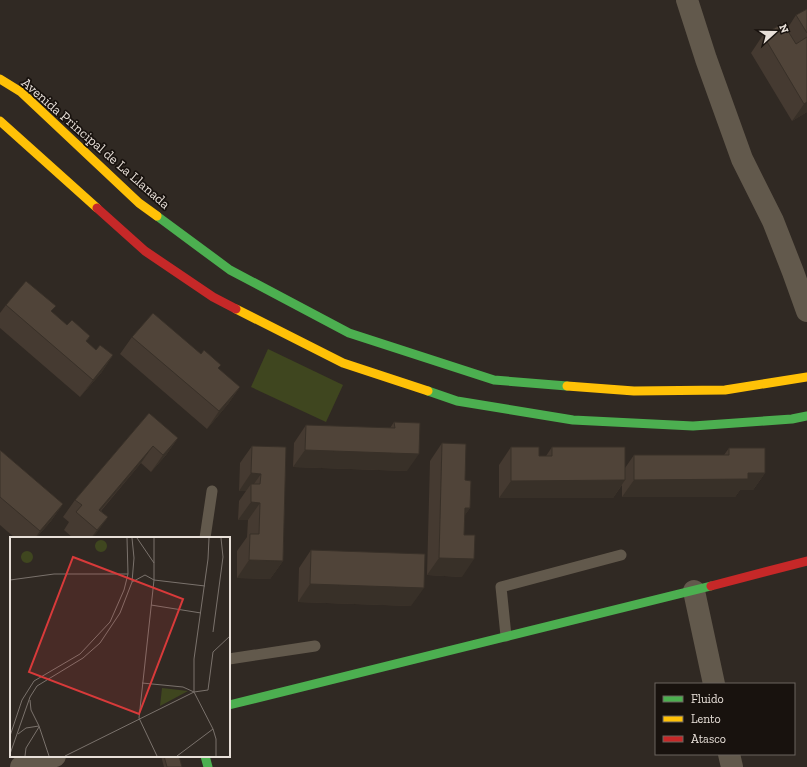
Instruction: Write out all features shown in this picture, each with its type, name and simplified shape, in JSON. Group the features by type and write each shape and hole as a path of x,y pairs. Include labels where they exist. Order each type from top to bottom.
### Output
{"main road":[{"name":"Avenida Principal de La Llanada","path":"0,79 21,92 140,203 230,270 349,333 494,380 634,391 725,390 807,377"},
{"path":"0,121 144,250 213,298 343,363 456,401 573,420 693,426 802,421"},
{"path":"230,706 506,636 694,591 807,561"},
{"path":"204,757 208,767"}],"street":[{"path":"687,0 706,59 742,159 773,221 807,311"},
{"path":"694,591 714,683"},
{"path":"729,755 732,767"},
{"path":"21,767 52,757"}],"lane":[{"path":"204,537 212,491"},
{"path":"506,636 501,587 621,555"},
{"path":"230,660 315,646"}],"green space":[{"path":"268,349 343,385 326,422 251,387"}],"building":[{"path":"807,9 807,33 796,15"},
{"path":"783,23 796,44 807,37 807,102 804,104 763,35"},
{"path":"26,281 56,306 51,311 67,325 72,320 90,336 86,341 96,350 100,345 113,355 93,380 6,305"},
{"path":"153,313 201,354 204,350 221,365 218,368 240,387 219,411 132,337"},
{"path":"149,413 178,438 163,455 153,446 99,510 108,517 97,530 76,512 82,505 75,500"},
{"path":"394,422 420,423 419,454 305,450 306,425 395,428"},
{"path":"442,443 466,444 465,480 471,481 470,508 465,508 464,535 475,535 474,559 439,558"},
{"path":"252,446 286,447 283,561 249,560 250,534 259,534 260,503 251,502 251,484 260,484 261,474 251,473"},
{"path":"511,447 539,447 539,456 552,456 552,447 625,447 625,480 511,481"},
{"path":"729,448 765,448 765,473 748,473 748,479 634,480 634,455 729,455"},
{"path":"0,450 63,504 40,531 0,497"},
{"path":"311,550 425,554 424,588 310,584"},
{"path":"164,757 179,757 182,767 167,767"}],"traffic: fast":[{"path":"157,216 230,270 349,333 494,380 567,386"},
{"path":"428,391 457,401 573,420 693,426 792,419 807,416"},
{"path":"230,705 711,586"},
{"path":"205,757 208,767"}],"traffic: slow":[{"path":"0,79 21,92 139,203 157,216"},
{"path":"0,121 97,208"},
{"path":"236,309 343,363 428,391"},
{"path":"567,386 634,391 725,390 807,377"}],"traffic: jam":[{"path":"97,208 145,251 213,297 236,309"},
{"path":"711,586 807,561"}]}
